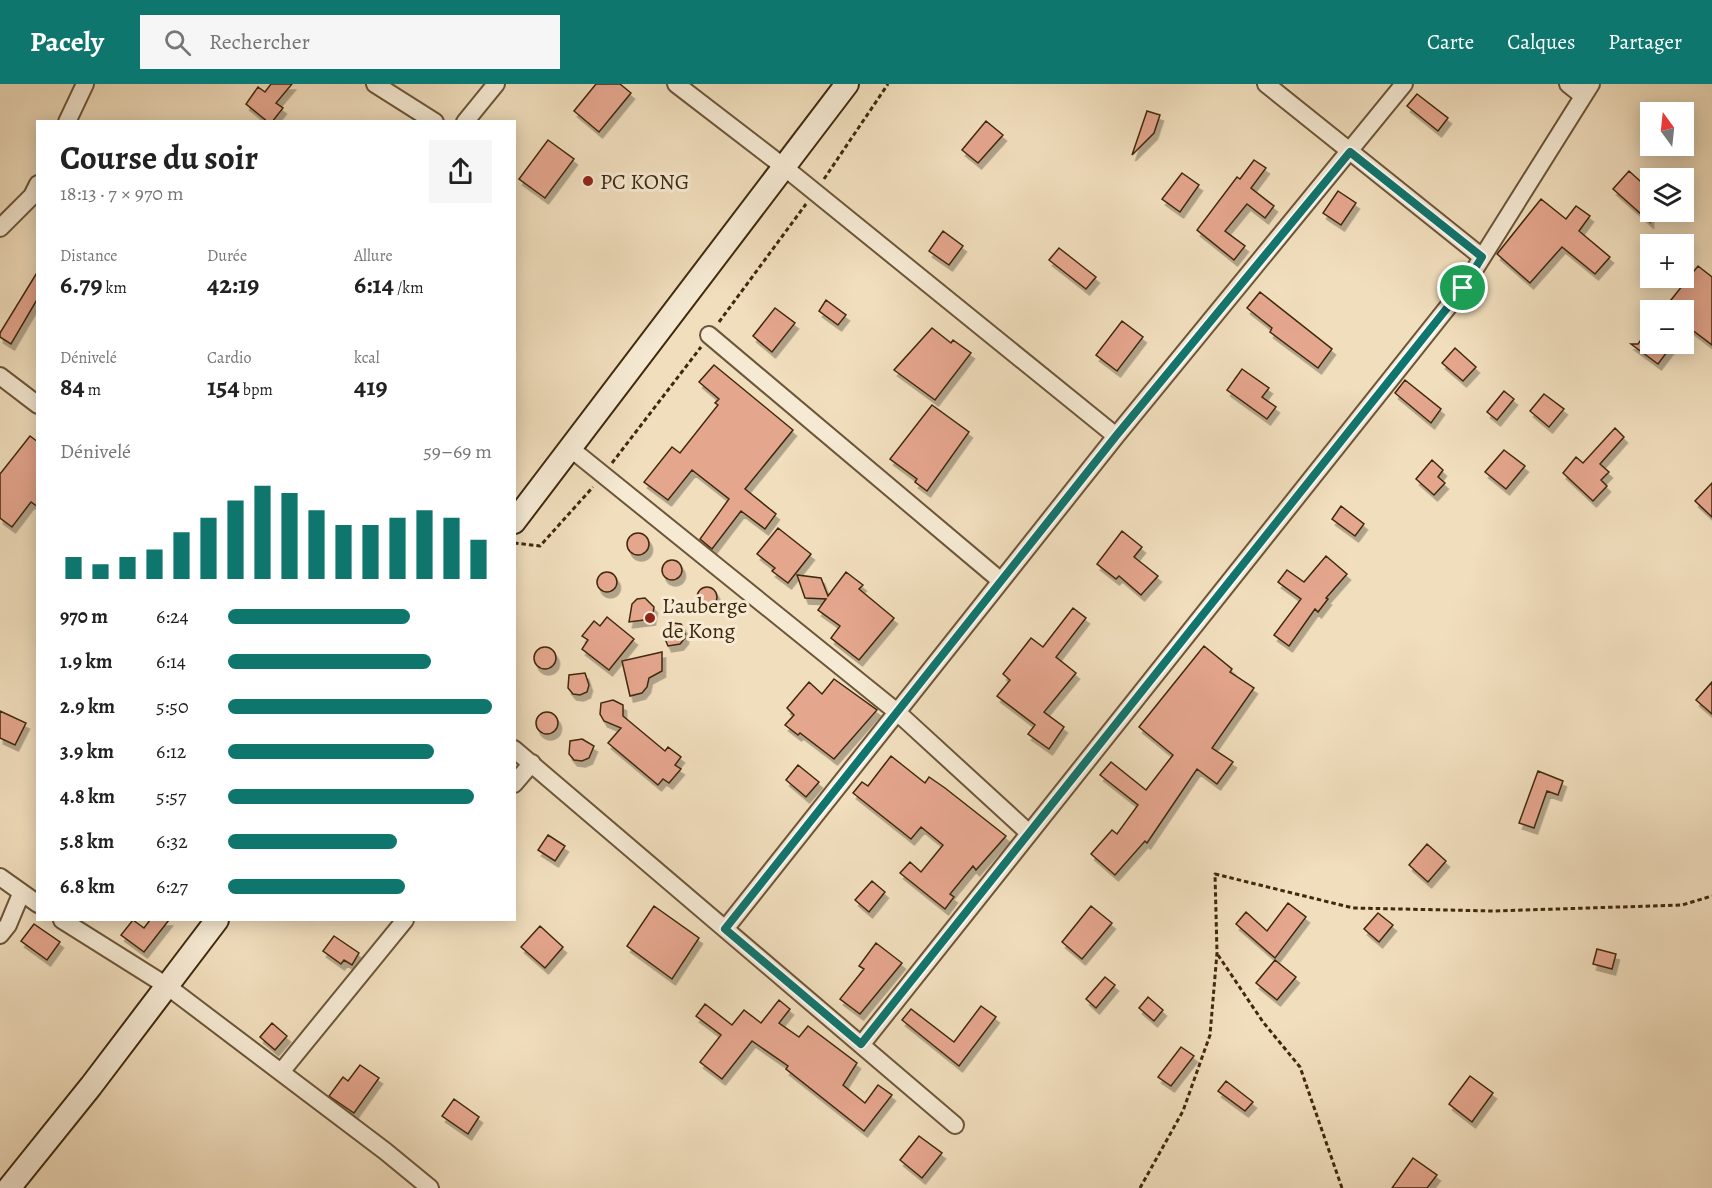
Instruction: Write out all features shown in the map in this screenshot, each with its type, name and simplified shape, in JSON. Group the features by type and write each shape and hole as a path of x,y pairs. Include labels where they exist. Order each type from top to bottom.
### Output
{"main road":[{"path":"516,519 848,84"},
{"path":"9,1188 216,921"}],"street":[{"path":"68,120 85,84"},
{"path":"375,84 432,120"},
{"path":"467,120 496,84"},
{"path":"676,84 784,167 1116,436"},
{"path":"1266,84 1482,257"},
{"path":"725,929 1116,436 1404,84"},
{"path":"861,1044 1463,288 1587,90 1568,84"},
{"path":"0,228 36,194"},
{"path":"709,335 1001,581"},
{"path":"0,376 36,403"},
{"path":"570,448 897,712 1029,834"},
{"path":"516,750 955,1125"},
{"path":"516,782 532,763"},
{"path":"0,877 36,903"},
{"path":"0,934 8,925 21,894"},
{"path":"64,921 167,986 430,1188"},
{"path":"281,1072 404,921"}],"path":[{"path":"1140,1188 1183,1111 1210,1035 1217,953 1215,874 1353,908 1494,912 1682,905 1712,896"},
{"path":"1217,953 1263,1022 1300,1067 1342,1188"}],"building":[{"path":"271,84 292,84 276,103 283,108 274,120 266,120 246,104 258,87 265,92"},
{"path":"596,84 620,84 631,93 599,132 574,111"},
{"path":"1417,94 1448,118 1438,131 1407,106"},
{"path":"1147,111 1160,115 1154,133 1132,155"},
{"path":"986,121 1003,135 978,163 962,150"},
{"path":"548,140 574,159 545,198 519,179"},
{"path":"1254,160 1266,168 1251,188 1274,206 1265,218 1247,204 1225,231 1245,246 1234,260 1197,230 1237,177 1240,179"},
{"path":"1629,171 1640,181 1640,213 1613,189"},
{"path":"1182,173 1199,185 1180,212 1162,199"},
{"path":"1338,191 1356,203 1341,225 1323,213"},
{"path":"1541,199 1566,219 1576,206 1590,216 1579,231 1610,257 1595,274 1562,247 1530,283 1497,254"},
{"path":"943,231 963,246 949,265 929,251"},
{"path":"1059,248 1096,277 1086,289 1049,260"},
{"path":"1698,266 1712,277 1712,345 1694,331 1694,300 1671,300 1680,288 1694,288 1694,271"},
{"path":"36,274 36,301 11,344 0,337 0,333"},
{"path":"1260,292 1332,349 1318,368 1270,332 1272,328 1247,308"},
{"path":"826,300 846,315 838,325 819,311"},
{"path":"775,308 795,323 772,352 753,336"},
{"path":"1122,321 1143,337 1117,371 1096,355"},
{"path":"932,328 951,343 953,340 971,353 935,400 894,370"},
{"path":"1640,341 1640,351 1631,344 1638,344"},
{"path":"1455,348 1476,367 1463,381 1442,363"},
{"path":"1644,354 1666,354 1658,364"},
{"path":"714,365 793,430 745,489 776,514 765,529 741,511 712,549 700,539 729,499 692,470 668,500 644,482 672,447 680,453 718,405 715,403 719,399 699,382"},
{"path":"1242,369 1269,388 1262,397 1276,407 1267,419 1227,390"},
{"path":"1405,380 1441,409 1431,423 1395,393"},
{"path":"1504,391 1514,399 1497,420 1487,412"},
{"path":"1544,394 1564,409 1549,427 1530,411"},
{"path":"932,405 969,432 927,491 915,482 917,479 890,459"},
{"path":"1615,428 1624,437 1600,464 1609,472 1601,480 1607,486 1593,501 1563,473 1576,457 1583,463"},
{"path":"30,436 36,440 36,506 31,502 12,527 0,518 0,474"},
{"path":"1504,450 1525,466 1506,489 1485,472"},
{"path":"1432,460 1443,470 1438,477 1445,483 1434,495 1416,479"},
{"path":"1712,483 1712,517 1695,501"},
{"path":"1341,506 1364,524 1355,536 1332,519"},
{"path":"778,528 811,554 788,583 772,571 775,568 757,554"},
{"path":"1122,531 1142,547 1134,557 1158,576 1141,595 1119,576 1116,579 1097,564"},
{"path":"638,533 646,536 649,544 646,552 638,555 630,552 627,544 630,536"},
{"path":"1326,556 1347,574 1326,598 1328,599 1318,612 1315,609 1289,646 1274,635 1301,599 1278,582 1287,570 1304,582"},
{"path":"668,560 676,560 682,566 682,574 676,580 668,580 662,574 662,566"},
{"path":"607,572 614,575 617,582 614,589 607,592 600,589 597,582 600,575"},
{"path":"846,572 863,585 859,589 894,618 859,660 831,638 840,626 818,610 826,599 805,598 797,575 821,578 828,596"},
{"path":"703,587 711,587 717,593 717,601 711,607 703,607 697,601 697,593"},
{"path":"645,598 654,607 652,619 629,622 632,604 637,599"},
{"path":"1073,608 1086,618 1056,657 1076,673 1044,712 1064,727 1049,749 1028,734 1035,725 997,696 1010,680 1003,674 1031,638 1043,647"},
{"path":"607,617 634,639 609,670 582,649 588,640 582,636 594,621 600,626"},
{"path":"673,623 681,624 685,630 685,638 680,644 668,646 663,634 666,627"},
{"path":"1204,646 1232,669 1230,672 1254,688 1212,748 1233,762 1217,784 1197,769 1147,843 1145,841 1115,875 1091,854 1112,830 1117,834 1138,805 1100,775 1111,762 1146,790 1173,755 1139,727"},
{"path":"545,647 553,650 556,658 553,666 545,669 537,666 534,658 537,650"},
{"path":"662,652 662,671 649,678 647,687 642,693 630,696 622,661"},
{"path":"585,673 589,685 587,692 580,695 573,694 568,688 569,675"},
{"path":"834,679 877,710 834,759 800,733 798,735 785,725 794,715 787,708 809,682 822,694"},
{"path":"1712,682 1712,714 1696,700"},
{"path":"613,700 623,705 623,716 665,751 668,747 681,757 675,765 681,769 669,783 663,779 658,785 608,743 621,728 604,721 600,714 601,703"},
{"path":"0,711 26,723 15,745 0,738"},
{"path":"547,712 555,715 558,723 555,731 547,734 539,731 536,723 539,715"},
{"path":"582,739 594,746 589,758 582,761 574,760 569,754 570,741"},
{"path":"891,756 925,783 929,777 945,788 1006,836 976,870 973,866 950,894 954,897 945,909 900,873 910,862 921,872 943,845 921,827 911,839 853,793 862,782 868,786"},
{"path":"798,765 819,782 806,797 786,780"},
{"path":"1538,771 1563,781 1558,795 1547,791 1534,828 1519,823"},
{"path":"548,835 565,846 555,861 538,850"},
{"path":"1427,844 1446,861 1428,882 1409,865"},
{"path":"872,881 885,892 869,912 855,900"},
{"path":"1288,903 1306,917 1275,958 1236,924 1246,912 1267,931"},
{"path":"654,906 699,938 672,979 627,946"},
{"path":"1091,906 1112,923 1082,959 1062,942"},
{"path":"1378,913 1393,925 1379,942 1364,929"},
{"path":"132,921 144,928 149,921 168,921 144,952 121,935"},
{"path":"34,924 60,942 47,960 21,941"},
{"path":"540,926 563,947 545,968 521,947"},
{"path":"334,936 359,953 352,965 344,960 341,964 323,951"},
{"path":"876,943 902,963 860,1014 840,999 864,969 859,966"},
{"path":"1597,949 1616,954 1612,969 1593,964"},
{"path":"1275,960 1296,977 1277,1000 1256,983"},
{"path":"1105,977 1115,985 1096,1008 1086,999"},
{"path":"1148,997 1163,1010 1154,1021 1139,1008"},
{"path":"779,1000 790,1009 779,1023 799,1037 808,1026 857,1063 843,1085 865,1103 878,1085 892,1095 864,1131 786,1069 788,1066 752,1041 722,1079 700,1062 721,1035 696,1016 705,1004 732,1025 744,1010 761,1023"},
{"path":"981,1006 996,1017 959,1066 902,1020 911,1009 954,1042"},
{"path":"272,1023 287,1036 275,1050 260,1037"},
{"path":"1181,1047 1194,1056 1171,1086 1158,1077"},
{"path":"360,1065 379,1078 354,1113 329,1096 343,1077 348,1081"},
{"path":"1470,1076 1493,1093 1472,1122 1449,1104"},
{"path":"1226,1081 1253,1102 1245,1111 1218,1091"},
{"path":"454,1099 479,1117 468,1134 442,1116"},
{"path":"919,1136 942,1153 922,1178 900,1160"},
{"path":"1413,1158 1437,1175 1427,1188 1392,1188"}],"place":[{"name":"PC KONG","path":"588,181"},
{"name":"L’auberge de Kong","path":"650,618"}],"route":[{"path":"1350,152 1482,257 1463,288 861,1044 725,929 1116,436 1350,152"}]}
